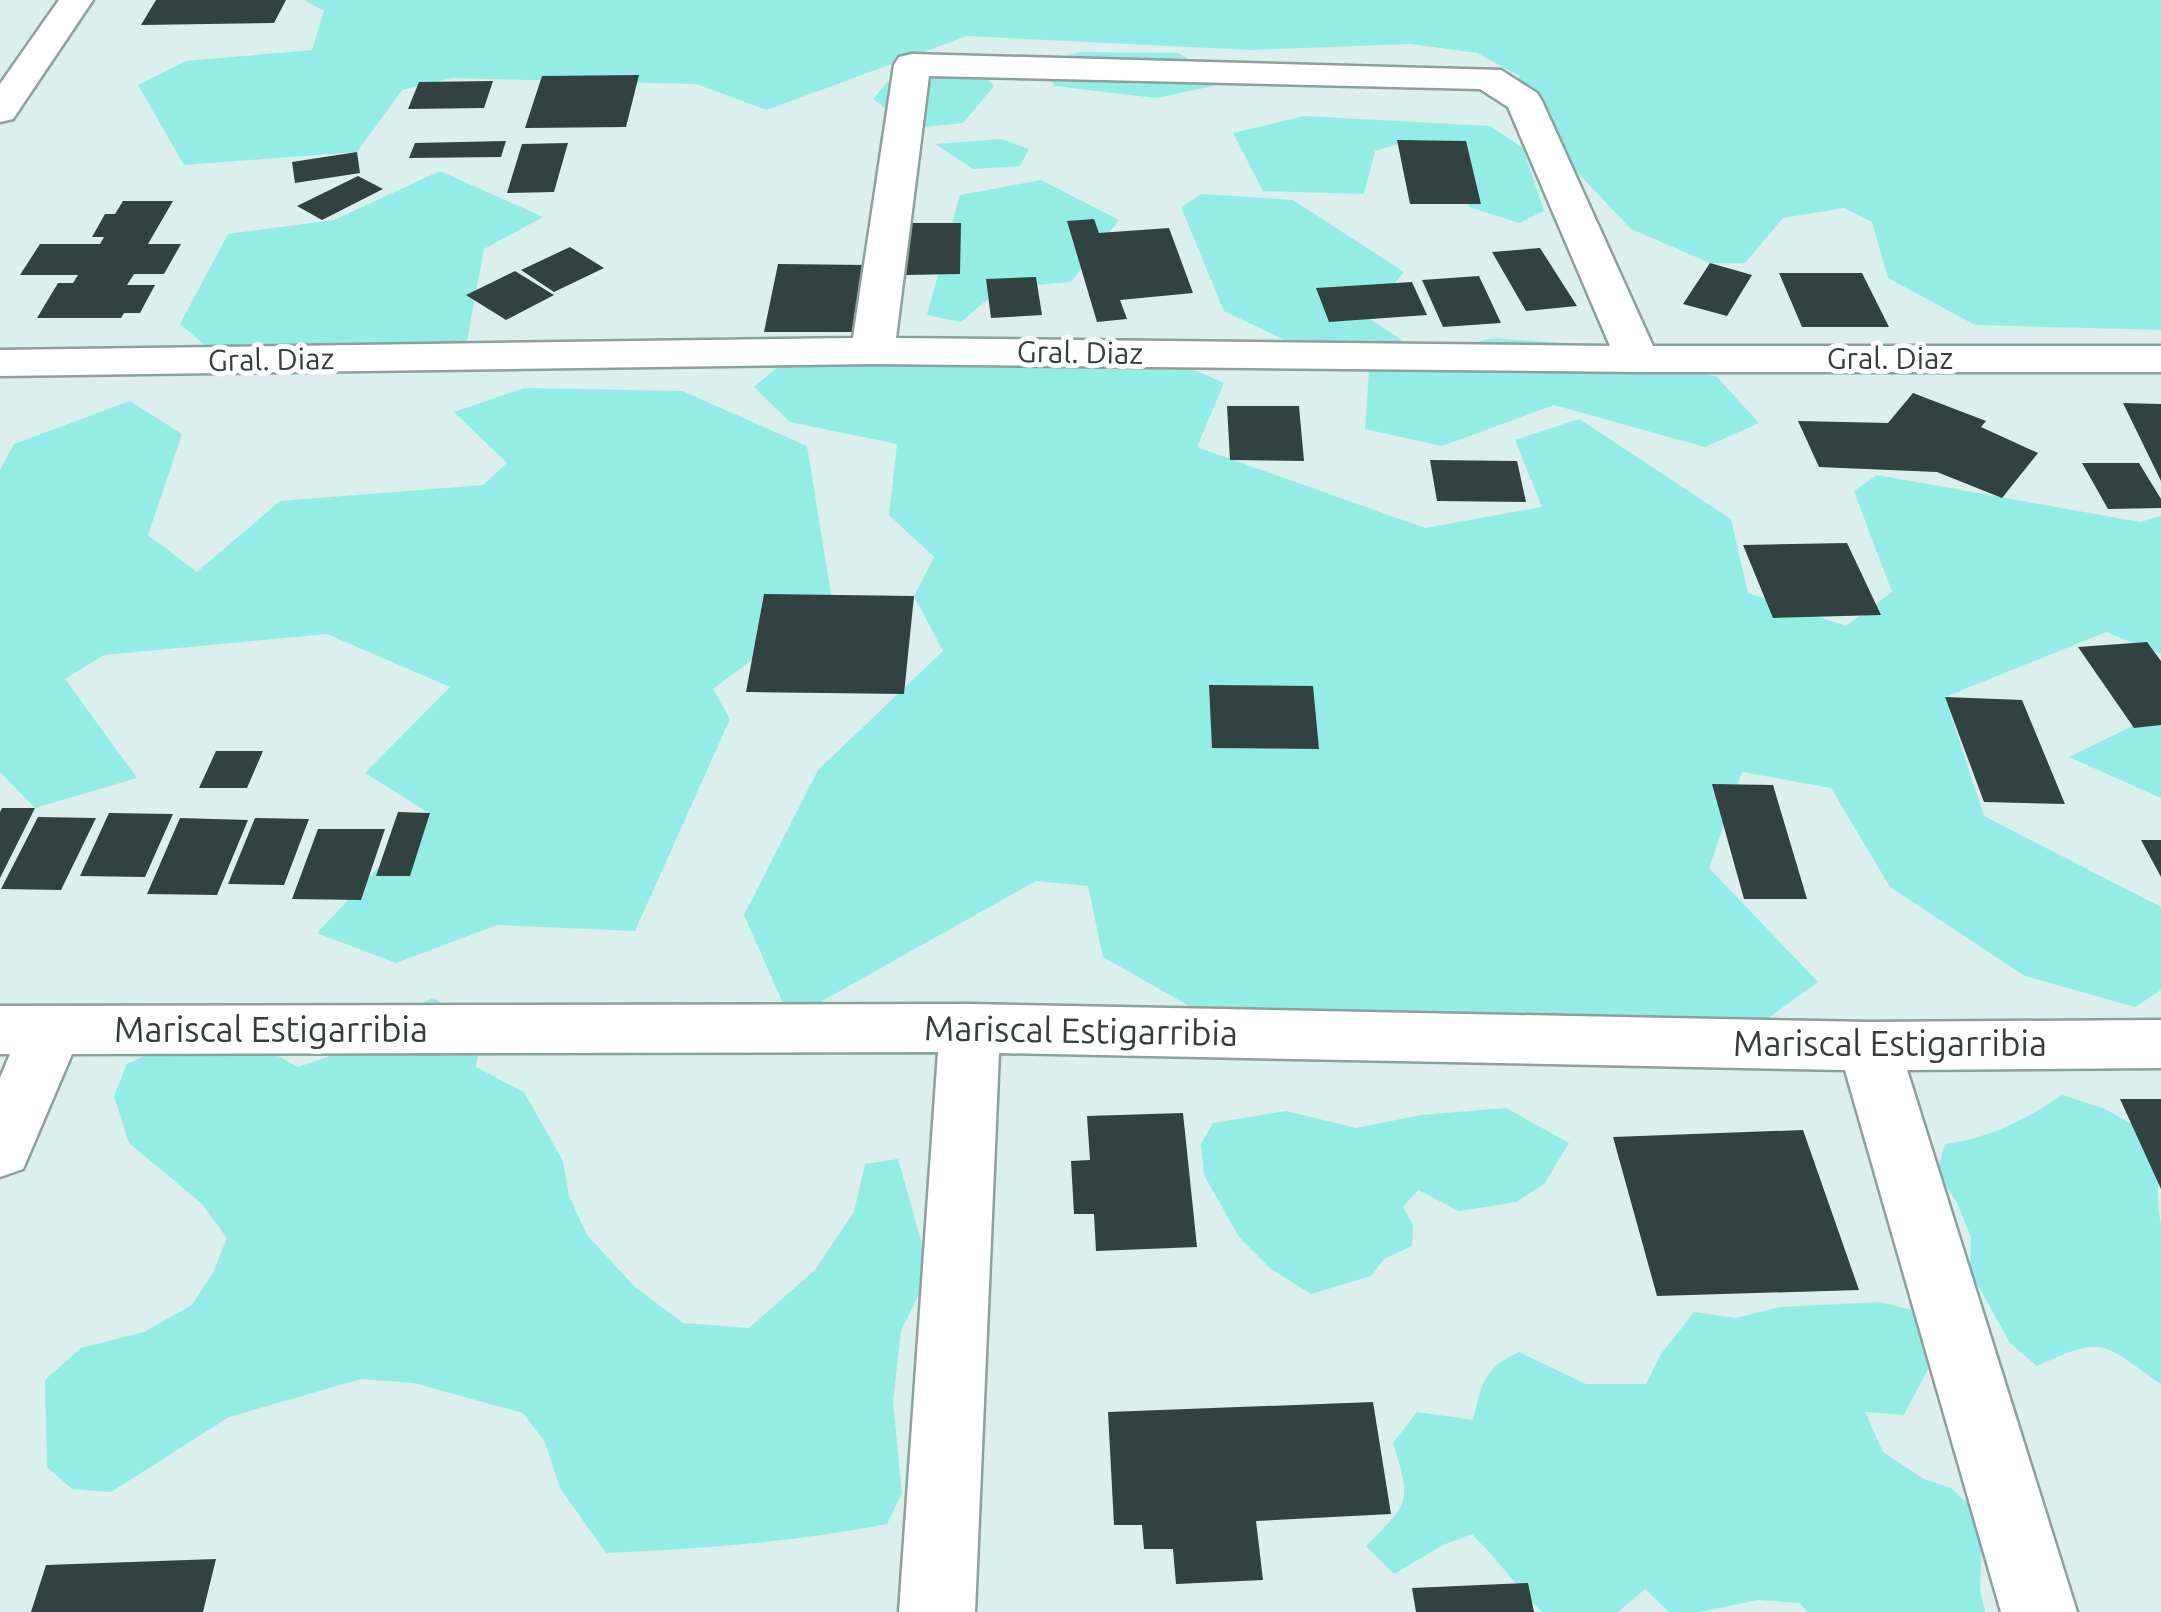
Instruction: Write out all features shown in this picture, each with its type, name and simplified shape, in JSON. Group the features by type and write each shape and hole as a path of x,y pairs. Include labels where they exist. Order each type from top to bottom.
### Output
{"street":[{"path":"0,111 76,0"},
{"path":"873,351 912,65 1488,78 1524,102 1637,359"},
{"name":"Gral. Diaz","path":"0,364 873,351 1637,359 2161,359"},
{"path":"937,1612 970,1028"},
{"name":"Mariscal Estigarribia","path":"25,1030 970,1028 1868,1046 2161,1044"},
{"path":"0,1150 25,1030"},
{"path":"1868,1046 2039,1612"}],"shaded area":[{"path":"304,0 2161,0 2161,330 1975,325 1888,278 1872,222 1844,208 1783,218 1745,263 1710,263 1631,229 1526,118 1519,76 1477,53 1411,44 1251,50 967,36 767,110 696,84 452,78 402,90 357,152 184,165 138,85 186,61 312,50 324,11"},
{"path":"1080,52 1178,53 1232,82 1156,98 1054,86 1043,63"},
{"path":"972,64 994,86 963,123 913,128 873,99 892,77"},
{"path":"1304,116 1490,126 1523,148 1544,211 1519,223 1469,207 1453,163 1401,143 1375,151 1364,194 1263,191 1233,133"},
{"path":"1002,139 1029,149 1020,166 973,169 935,144"},
{"path":"440,171 543,217 484,249 464,357 234,370 180,324 228,234 334,220"},
{"path":"1041,180 1119,220 1071,282 1001,288 961,322 927,315 960,195"},
{"path":"1202,194 1293,200 1404,272 1387,293 1328,292 1402,340 1376,357 1299,347 1224,311 1181,207"},
{"path":"1492,338 1618,347 1717,377 1759,423 1705,447 1554,405 1442,446 1365,429 1369,370"},
{"path":"795,352 1007,366 1156,353 1224,383 1197,447 1425,528 1542,507 1515,440 1579,419 1731,519 1748,593 1846,626 1892,592 1854,491 1877,475 2140,522 2161,516 2161,654 2106,632 1945,697 1984,816 2161,907 2161,990 2135,1007 2025,976 1890,887 1831,788 1742,772 1709,868 1818,982 1750,1031 1196,1010 1103,957 1088,886 1036,881 790,1019 744,915 818,770 943,651 914,596 934,557 889,515 897,444 790,422 754,387"},
{"path":"524,388 682,391 807,446 832,600 713,689 730,719 635,931 497,925 396,963 317,933 429,813 365,773 450,687 327,634 104,655 65,679 137,778 35,808 0,772 0,470 14,444 130,401 182,434 148,535 197,572 280,501 483,485 507,463 454,412"},
{"path":"2161,712 2161,798 2069,757"},
{"path":"434,998 468,1019 481,1037 476,1067 524,1092 563,1161 569,1196 587,1235 635,1287 683,1323 749,1328 815,1270 854,1212 865,1164 898,1159 924,1251 924,1284 901,1331 893,1401 902,1493 887,1524 747,1544 606,1553 560,1488 545,1442 523,1413 414,1383 361,1379 229,1417 111,1492 72,1489 47,1467 45,1380 81,1348 144,1332 192,1305 213,1273 227,1238 202,1204 129,1143 114,1096 127,1064 175,1042 265,1049 298,1067 327,1057 378,1021"},
{"path":"2062,1095 2105,1109 2158,1139 2161,1384 2126,1359 2102,1348 2077,1350 2037,1366 2010,1343 1970,1271 1971,1237 1956,1201 1937,1172 1945,1144 2006,1127"},
{"path":"1506,1108 1569,1143 1544,1184 1516,1202 1459,1211 1418,1190 1403,1207 1413,1225 1412,1246 1384,1259 1371,1276 1311,1294 1271,1269 1239,1237 1204,1175 1201,1144 1213,1123 1286,1111 1356,1128 1421,1115"},
{"path":"1880,1302 1911,1310 1932,1361 1904,1415 1865,1412 1883,1452 1924,1479 1951,1488 1982,1517 1980,1589 1985,1612 1807,1612 1800,1603 1758,1600 1700,1612 1669,1612 1645,1589 1618,1612 1542,1612 1472,1534 1443,1545 1394,1574 1366,1546 1391,1520 1403,1500 1403,1478 1393,1443 1417,1412 1473,1420 1491,1371 1519,1352 1586,1384 1646,1384 1661,1354 1694,1312 1736,1318 1780,1307"}],"building":[{"path":"156,0 286,0 274,23 141,25"},
{"path":"639,75 626,127 525,128 542,76"},
{"path":"493,81 484,108 408,109 419,82"},
{"path":"1397,140 1466,141 1481,204 1410,204"},
{"path":"506,141 501,157 409,158 415,143"},
{"path":"568,143 554,192 507,193 522,144"},
{"path":"357,152 360,173 295,183 292,162"},
{"path":"358,176 383,189 322,220 297,206"},
{"path":"123,201 173,201 148,244 181,244 164,274 134,274 127,285 155,285 140,313 124,313 121,318 37,318 58,283 73,283 78,275 20,275 40,244 100,244 104,237 92,237 105,214 115,214"},
{"path":"1094,219 1099,233 1169,228 1193,293 1120,300 1127,319 1097,322 1067,221"},
{"path":"908,223 961,223 960,274 905,275"},
{"path":"570,247 604,268 554,292 521,270"},
{"path":"1540,248 1577,306 1526,311 1492,252"},
{"path":"1710,263 1752,275 1727,316 1683,304"},
{"path":"778,264 866,265 857,332 764,332"},
{"path":"515,271 554,295 506,320 466,295"},
{"path":"1779,273 1862,273 1889,327 1802,327"},
{"path":"1479,276 1501,323 1443,327 1422,280"},
{"path":"1036,277 1042,315 991,318 986,279"},
{"path":"1412,282 1427,315 1329,322 1316,288"},
{"path":"1913,393 1986,421 1981,427 2038,453 2002,498 1937,472 1819,467 1798,421 1888,423"},
{"path":"2123,403 2161,404 2161,481"},
{"path":"1227,406 1299,406 1304,461 1230,460"},
{"path":"1430,460 1517,461 1526,502 1437,501"},
{"path":"2082,463 2139,463 2161,499 2161,508 2108,509"},
{"path":"1847,543 1881,615 1773,618 1743,545"},
{"path":"764,594 914,596 904,694 746,692"},
{"path":"2147,642 2161,661 2161,725 2134,728 2078,647"},
{"path":"1209,685 1313,686 1319,749 1212,748"},
{"path":"1945,697 2022,700 2065,804 1984,802"},
{"path":"216,751 263,751 247,788 199,788"},
{"path":"1712,784 1773,785 1807,899 1744,899"},
{"path":"2,808 35,808 0,878 0,812"},
{"path":"398,812 430,813 410,876 376,876"},
{"path":"109,813 173,814 145,877 80,876"},
{"path":"38,817 96,818 61,890 1,889"},
{"path":"180,818 248,820 217,895 147,894"},
{"path":"255,818 309,819 284,885 228,884"},
{"path":"318,829 385,829 361,900 292,899"},
{"path":"2141,840 2161,840 2161,877"},
{"path":"2120,1099 2161,1099 2161,1189"},
{"path":"1183,1113 1197,1247 1096,1251 1094,1214 1074,1214 1071,1161 1090,1160 1087,1116"},
{"path":"1803,1130 1859,1290 1657,1296 1613,1137"},
{"path":"1373,1402 1391,1514 1256,1521 1263,1580 1176,1584 1173,1549 1144,1549 1142,1525 1114,1525 1108,1412"},
{"path":"216,1559 203,1612 31,1612 46,1565"},
{"path":"1528,1583 1534,1612 1416,1612 1412,1588"}]}
